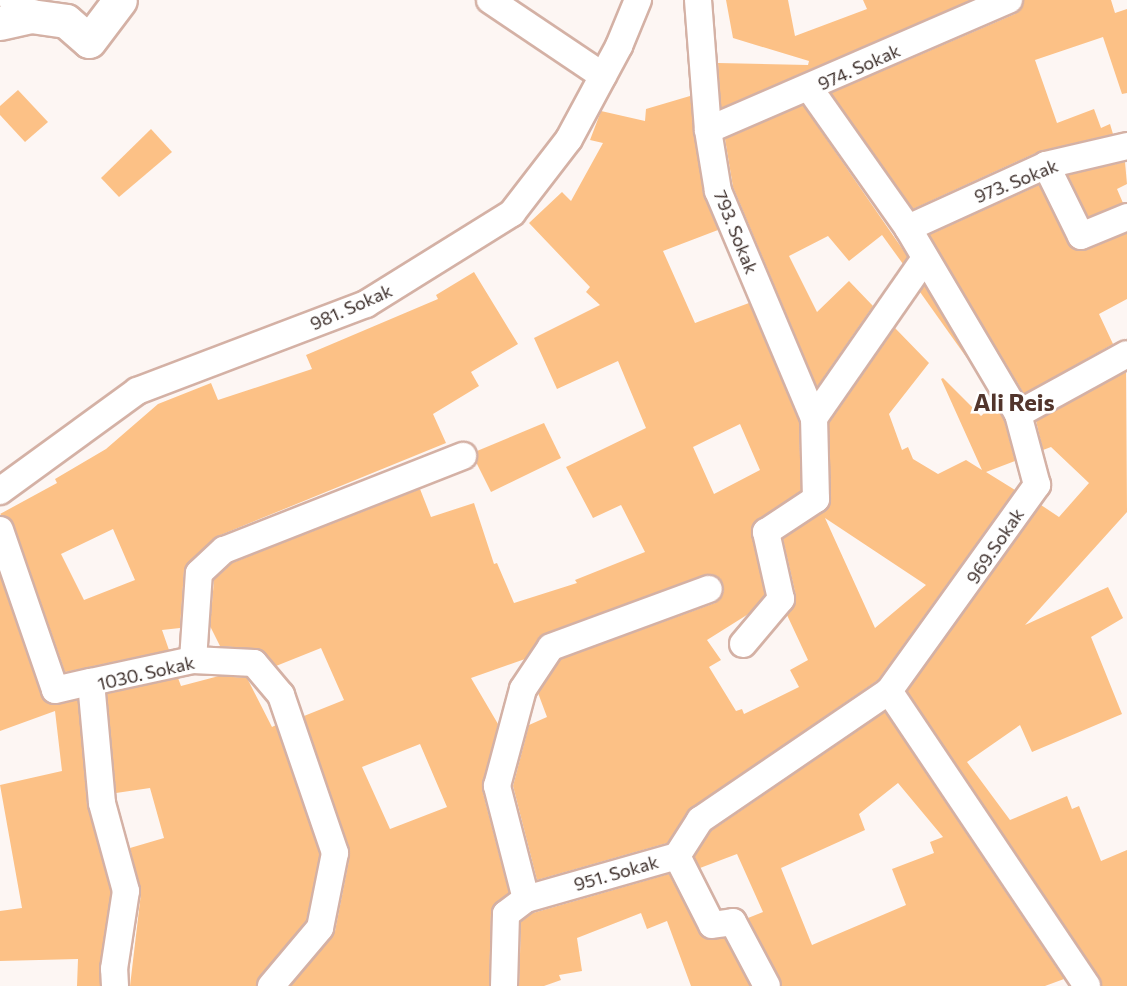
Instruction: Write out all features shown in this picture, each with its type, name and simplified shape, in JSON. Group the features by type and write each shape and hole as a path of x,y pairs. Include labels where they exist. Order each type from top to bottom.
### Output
{"street":[{"path":"14,13 66,21 90,41 120,0"},
{"path":"490,0 603,76"},
{"name":"981. Sokak","path":"0,491 137,391 366,304 512,213 569,139 603,76 638,0"},
{"name":"793. Sokak","path":"698,0 708,130 718,191 814,418"},
{"name":"974. Sokak","path":"708,130 810,89 1009,0"},
{"name":"969.Sokak","path":"810,89 908,228 924,260 1018,414 1037,485 889,691"},
{"name":"973. Sokak","path":"908,228 1046,165 1127,146"},
{"path":"1046,165 1081,236 1127,216"},
{"path":"743,644 781,599 766,532 816,499 814,418 924,260"},
{"path":"1018,414 1127,354"},
{"path":"193,660 199,573 224,550 463,456"},
{"path":"0,530 55,690 91,682"},
{"path":"526,899 497,786 523,690 551,647 709,589"},
{"name":"1030. Sokak","path":"115,986 114,969 126,891 102,803 91,682 193,660 254,663 281,695 335,853 320,928 271,986"},
{"path":"889,691 1087,986"},
{"name":"951. Sokak","path":"504,986 506,914 526,899 677,856 700,820 889,691"},
{"path":"677,856 712,925 733,922 767,986"}],"building":[{"path":"726,0 788,0 795,36 867,9 863,0 971,0 721,108 718,63 808,65 809,61 733,38"},
{"path":"1024,0 1111,0 1115,13 1127,9 1127,93 1122,94 1103,37 1035,60 1057,123 1094,109 1101,128 1110,124 1113,134 1040,151 913,209 831,93 1015,14"},
{"path":"18,90 48,122 25,142 0,115 0,106"},
{"path":"690,96 703,193 718,230 663,251 695,323 749,303 799,421 801,491 752,527 765,595 750,613 707,640 721,660 709,667 736,711 742,709 744,714 799,687 790,670 808,660 787,615 796,596 783,539 829,506 829,423 895,328 929,363 889,414 902,450 908,447 913,459 938,474 966,460 982,470 941,379 943,378 981,416 995,404 1004,420 1015,461 986,472 1015,490 878,680 692,808 667,843 537,880 513,786 529,725 547,717 538,693 561,659 715,603 724,591 719,578 704,575 546,633 525,659 471,678 498,724 482,789 509,893 491,913 489,986 291,986 335,931 350,855 304,716 344,700 321,648 276,666 260,649 220,646 210,626 214,580 232,563 420,489 431,517 474,503 494,564 497,563 514,603 577,583 575,580 645,552 621,505 593,518 566,467 646,428 618,361 557,389 534,338 600,305 586,292 590,287 529,223 562,192 571,201 603,143 590,140 601,111 645,121 646,109","holes":["740,424 760,470 714,494 693,447","825,518 926,585 875,628","420,744 447,807 390,829 362,767"]},
{"path":"803,105 908,257 903,264 882,235 849,261 828,236 789,256 817,312 849,281 873,306 817,387 733,187 725,139"},
{"path":"151,129 172,152 119,197 101,178"},
{"path":"1125,162 1127,184 1117,189 1123,203 1088,217 1068,175"},
{"path":"1039,185 1073,249 1087,250 1127,233 1127,299 1099,314 1113,344 1024,394 929,235"},
{"path":"474,272 518,344 471,372 479,386 433,414 446,443 218,536 189,562 184,571 180,628 162,630 169,650 65,672 14,525 0,514 57,483 55,479 106,449 158,404 211,383 218,400 312,369 306,355 438,299 436,295","holes":["113,529 135,580 84,600 61,554"]},
{"path":"925,285 969,361 920,292"},
{"path":"1126,372 1127,512 1025,625 1108,587 1123,618 1091,637 1122,714 1032,752 1020,725 967,762 1010,820 1067,796 1072,809 1079,806 1101,861 1127,850 1127,986 1102,986 907,691 1041,505 1059,517 1089,483 1051,447 1043,450 1036,421"},
{"path":"544,423 561,458 491,492 476,462 477,451"},
{"path":"0,576 41,695 52,705 78,700 87,805 111,892 100,986 77,986 78,959 0,961 0,911 22,908 0,785 62,771 55,711 0,731"},
{"path":"219,676 247,678 272,727 276,725 320,854 306,921 260,976 256,986 130,986 141,893 130,848 164,838 150,788 116,793 107,694 178,678 181,686"},
{"path":"885,712 1064,979 1045,986 782,986 748,918 763,912 737,854 700,868 694,857 711,831","holes":["898,783 943,837 930,842 934,853 892,869 906,905 812,945 781,868 865,830 859,814"]},
{"path":"669,874 699,932 706,939 725,938 750,986 691,986 667,921 647,929 641,913 577,938 582,971 559,975 561,980 544,986 519,986 521,922 533,913"}],"district":[{"name":"Ali Reis","path":"1014,402"}]}
